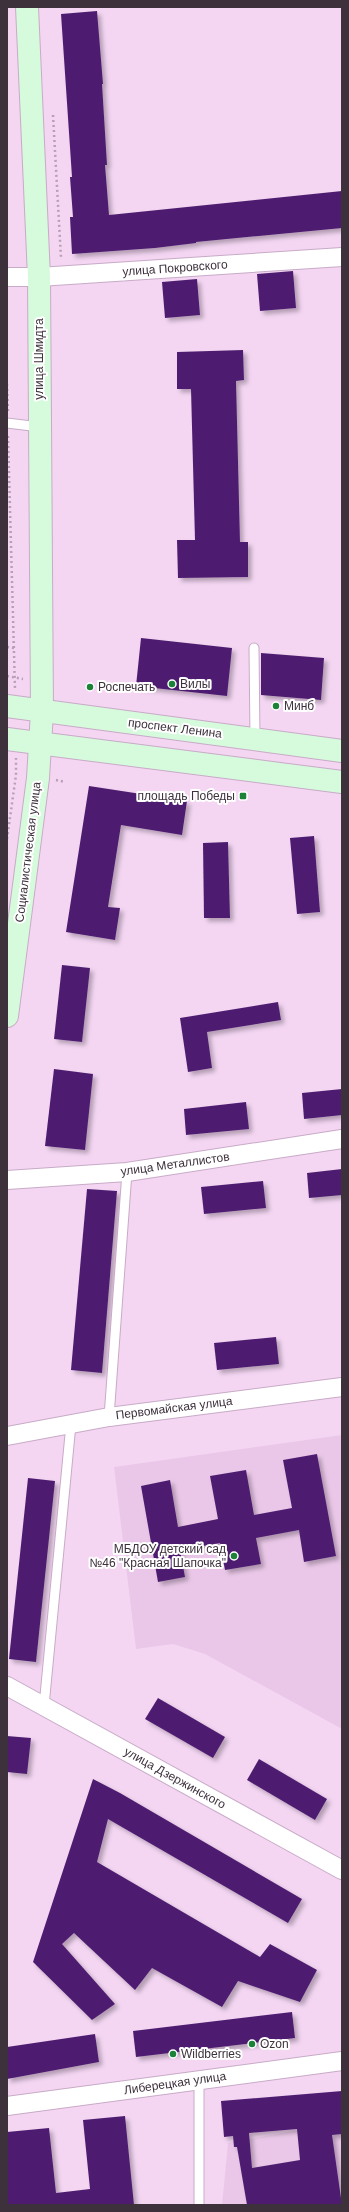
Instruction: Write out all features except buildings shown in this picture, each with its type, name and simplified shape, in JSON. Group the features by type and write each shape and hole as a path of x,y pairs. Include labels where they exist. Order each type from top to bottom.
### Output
{"main road":[{"name":"улица Шмидта","path":"27,7 39,277 42,712"},
{"name":"проспект Ленина","path":"7,706 42,712 342,751"},
{"name":"Социалистическая улица","path":"7,1016 14,910 41,744 42,712"},
{"path":"7,739 342,782"}],"street":[{"name":"улица Покровского","path":"7,278 342,257"},
{"name":"улица Металлистов","path":"7,1180 128,1172 342,1139"},
{"name":"Первомайская улица","path":"7,1436 109,1417 342,1387"},
{"name":"улица Дзержинского","path":"7,1686 342,1870"},
{"name":"Либерецкая улица","path":"7,2106 342,2060"}],"lane":[{"path":"8,423 40,427"},
{"path":"254,648 255,739"},
{"path":"109,1417 128,1172"},
{"path":"44,1706 71,1424"},
{"path":"199,2205 200,2080"}],"path":[{"path":"7,384 8,472 15,677"},
{"path":"7,647 14,648"},
{"path":"7,838 16,775"}],"shaded area":[{"name":"МБДОУ детский сад №46 \"Красная Шапочка\"","path":"342,1435 342,1729 205,1654 173,1644 136,1649 114,1467"},
{"path":"342,2122 342,2205 222,2205 228,2143"}],"place":[{"name":"Вилы","path":"172,684"},
{"name":"Роспечать","path":"90,687"},
{"name":"Минб","path":"276,706"},
{"name":"площадь Победы","path":"243,796"},
{"name":"МБДОУ детский сад №46 \"Красная Шапочка\"","path":"234,1556"},
{"name":"Ozon","path":"252,2044"},
{"name":"Wildberries","path":"173,2054"}]}
